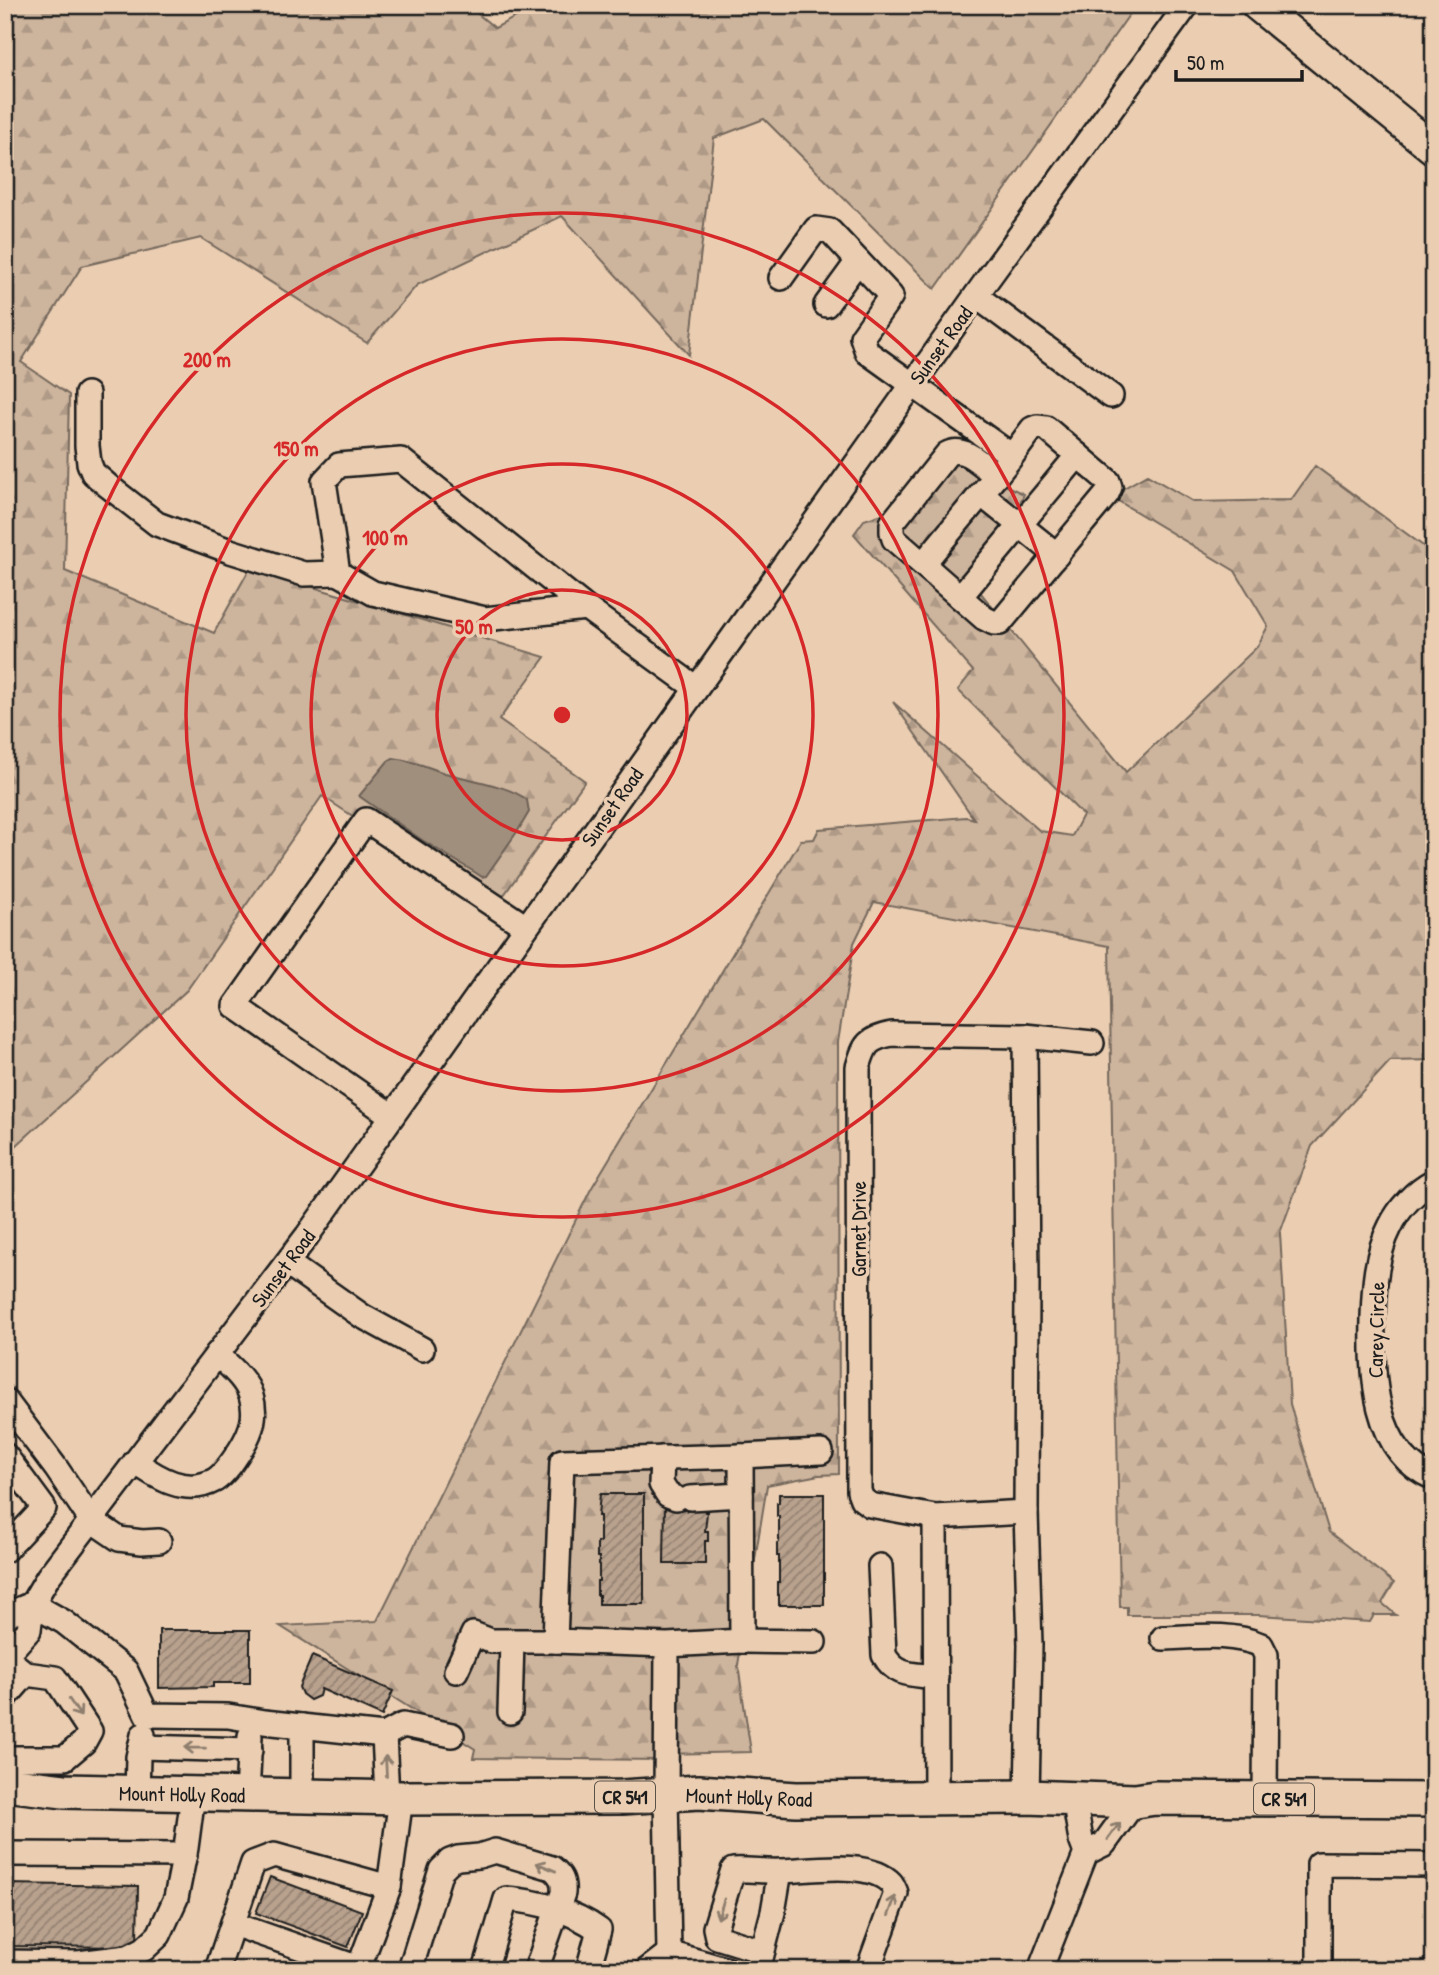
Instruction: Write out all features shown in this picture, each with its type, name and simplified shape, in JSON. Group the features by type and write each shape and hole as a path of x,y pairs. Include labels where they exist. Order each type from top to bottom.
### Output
{"highway":[{"name":"Mount Holly Road","path":"6,1765 64,1791"},
{"name":"Mount Holly Road","path":"5,1799 64,1791 394,1798 666,1795 699,1792 796,1799 1027,1797 1135,1801 1156,1798 1434,1800"}],"main road":[{"path":"1257,5 1434,149"}],"street":[{"name":"Sunset Road","path":"5,1657 29,1630 32,1604 48,1577 287,1263 912,384 1187,5"},
{"path":"781,278 816,229 830,231 891,296 862,338 867,352 1012,456"},
{"path":"826,305 858,261"},
{"path":"976,296 1111,396"},
{"path":"87,394 87,446 93,473 157,524 304,574 338,573 373,593 485,619 586,608"},
{"path":"923,564 996,476 1032,429 1046,428 1108,481 1110,487 1000,623 994,623 984,618 894,539 892,523 947,454 953,451 961,450 996,476"},
{"path":"960,597 1078,455"},
{"path":"338,573 324,481 339,465 401,460 586,608 696,688"},
{"path":"981,494 1057,555"},
{"path":"392,1116 235,1006 366,820 526,927"},
{"name":"Garnet Drive","path":"1026,1512 935,1517 870,1505 862,1499 859,1491 858,1067 864,1046 872,1040 892,1034 1024,1036 1092,1043"},
{"path":"1024,1036 1026,1512 1030,1645 1027,1797"},
{"name":"Carey Circle","path":"1434,1181 1413,1195 1390,1226 1383,1243 1374,1295 1373,1346 1375,1391 1389,1432 1402,1454 1424,1474 1434,1478"},
{"path":"287,1263 362,1316 422,1349"},
{"path":"135,1462 171,1484 196,1485 215,1480 231,1464 252,1431 254,1412 251,1393 237,1373 217,1354"},
{"path":"8,1410 56,1468 91,1520 119,1539 159,1541"},
{"path":"555,1641 562,1461 821,1452"},
{"path":"5,1455 44,1508 5,1550"},
{"path":"741,1456 742,1641"},
{"path":"662,1458 661,1484 668,1495 683,1498 741,1495"},
{"path":"935,1517 936,1798"},
{"path":"880,1566 884,1655 898,1672 936,1677"},
{"path":"5,1618 8,1614 32,1604 64,1622 126,1671 147,1714 140,1747 137,1794"},
{"path":"456,1671 473,1634 492,1641 667,1644 814,1642"},
{"path":"1163,1638 1230,1637 1261,1644 1266,1655 1265,1799"},
{"path":"510,1712 512,1641"},
{"path":"667,1644 669,1954"},
{"path":"5,1657 26,1674 55,1678 90,1731 84,1742 65,1758 6,1765"},
{"path":"5,1698 26,1674"},
{"path":"147,1714 228,1716 384,1735 403,1725 452,1735"},
{"path":"247,1796 250,1720"},
{"path":"302,1726 302,1796"},
{"path":"233,1924 359,1969 389,1887 394,1798 384,1735"},
{"path":"140,1747 250,1750"},
{"path":"64,1791 65,1758"},
{"path":"5,1962 78,1963 128,1957 144,1949 159,1935 176,1898 193,1794"},
{"path":"1074,1799 1086,1853"},
{"path":"1040,1970 1086,1853 1104,1844 1135,1801"},
{"path":"410,1970 442,1870 450,1861 458,1858 495,1851 552,1868 564,1882 536,1970"},
{"path":"5,1854 184,1855"},
{"path":"218,1970 253,1863 274,1855 389,1887"},
{"path":"1319,1970 1319,1864 1434,1865"},
{"path":"779,1871 773,1912 760,1960 717,1937 715,1928 733,1870 862,1870 892,1883 896,1893 868,1970"},
{"path":"485,1970 506,1899 527,1900 585,1920 599,1930 588,1970"},
{"path":"647,1970 669,1954"},
{"path":"669,1954 728,1970"}],"green space":[{"path":"5,5 467,5 495,28 538,5 1136,5 935,289 764,119 714,138 689,355 562,216 417,285 367,343 201,238 82,266 21,362 69,395 65,571 214,633 250,568 545,657 499,720 585,781 494,909 322,796 187,990 5,1156"},
{"path":"938,454 1024,494 980,592 1126,772 1257,647 1268,626 1235,571 1110,496 1147,475 1194,502 1291,500 1315,466 1434,554 1434,1060 1390,1061 1312,1146 1280,1233 1290,1404 1329,1532 1394,1583 1382,1603 1396,1615 1374,1615 1370,1622 1258,1615 1127,1615 1127,1607 1120,1607 1109,946 874,902 854,943 838,1042 839,1474 767,1485 738,1665 751,1752 662,1754 662,1760 473,1758 475,1749 280,1626 377,1621 591,1189 801,840 814,839 819,829 966,817 974,819 893,702 1040,831 1072,836 1083,815 958,690 973,671 854,534 864,520 909,505"}],"shaded area":[{"path":"393,758 500,787 527,800 529,812 486,876 482,877 422,840 359,796"}],"building":[{"path":"600,1494 644,1494 644,1604 599,1604 597,1542 600,1542"},
{"path":"779,1494 824,1494 824,1605 779,1605"},
{"path":"665,1503 705,1503 705,1531 708,1531 708,1541 705,1541 705,1564 664,1564"},
{"path":"159,1630 250,1630 250,1683 159,1688"},
{"path":"312,1656 393,1691 382,1716 321,1689 319,1696 310,1700 302,1694 299,1687"},
{"path":"270,1877 362,1911 348,1947 256,1913"},
{"path":"5,1884 138,1886 137,1947 5,1946"}]}
